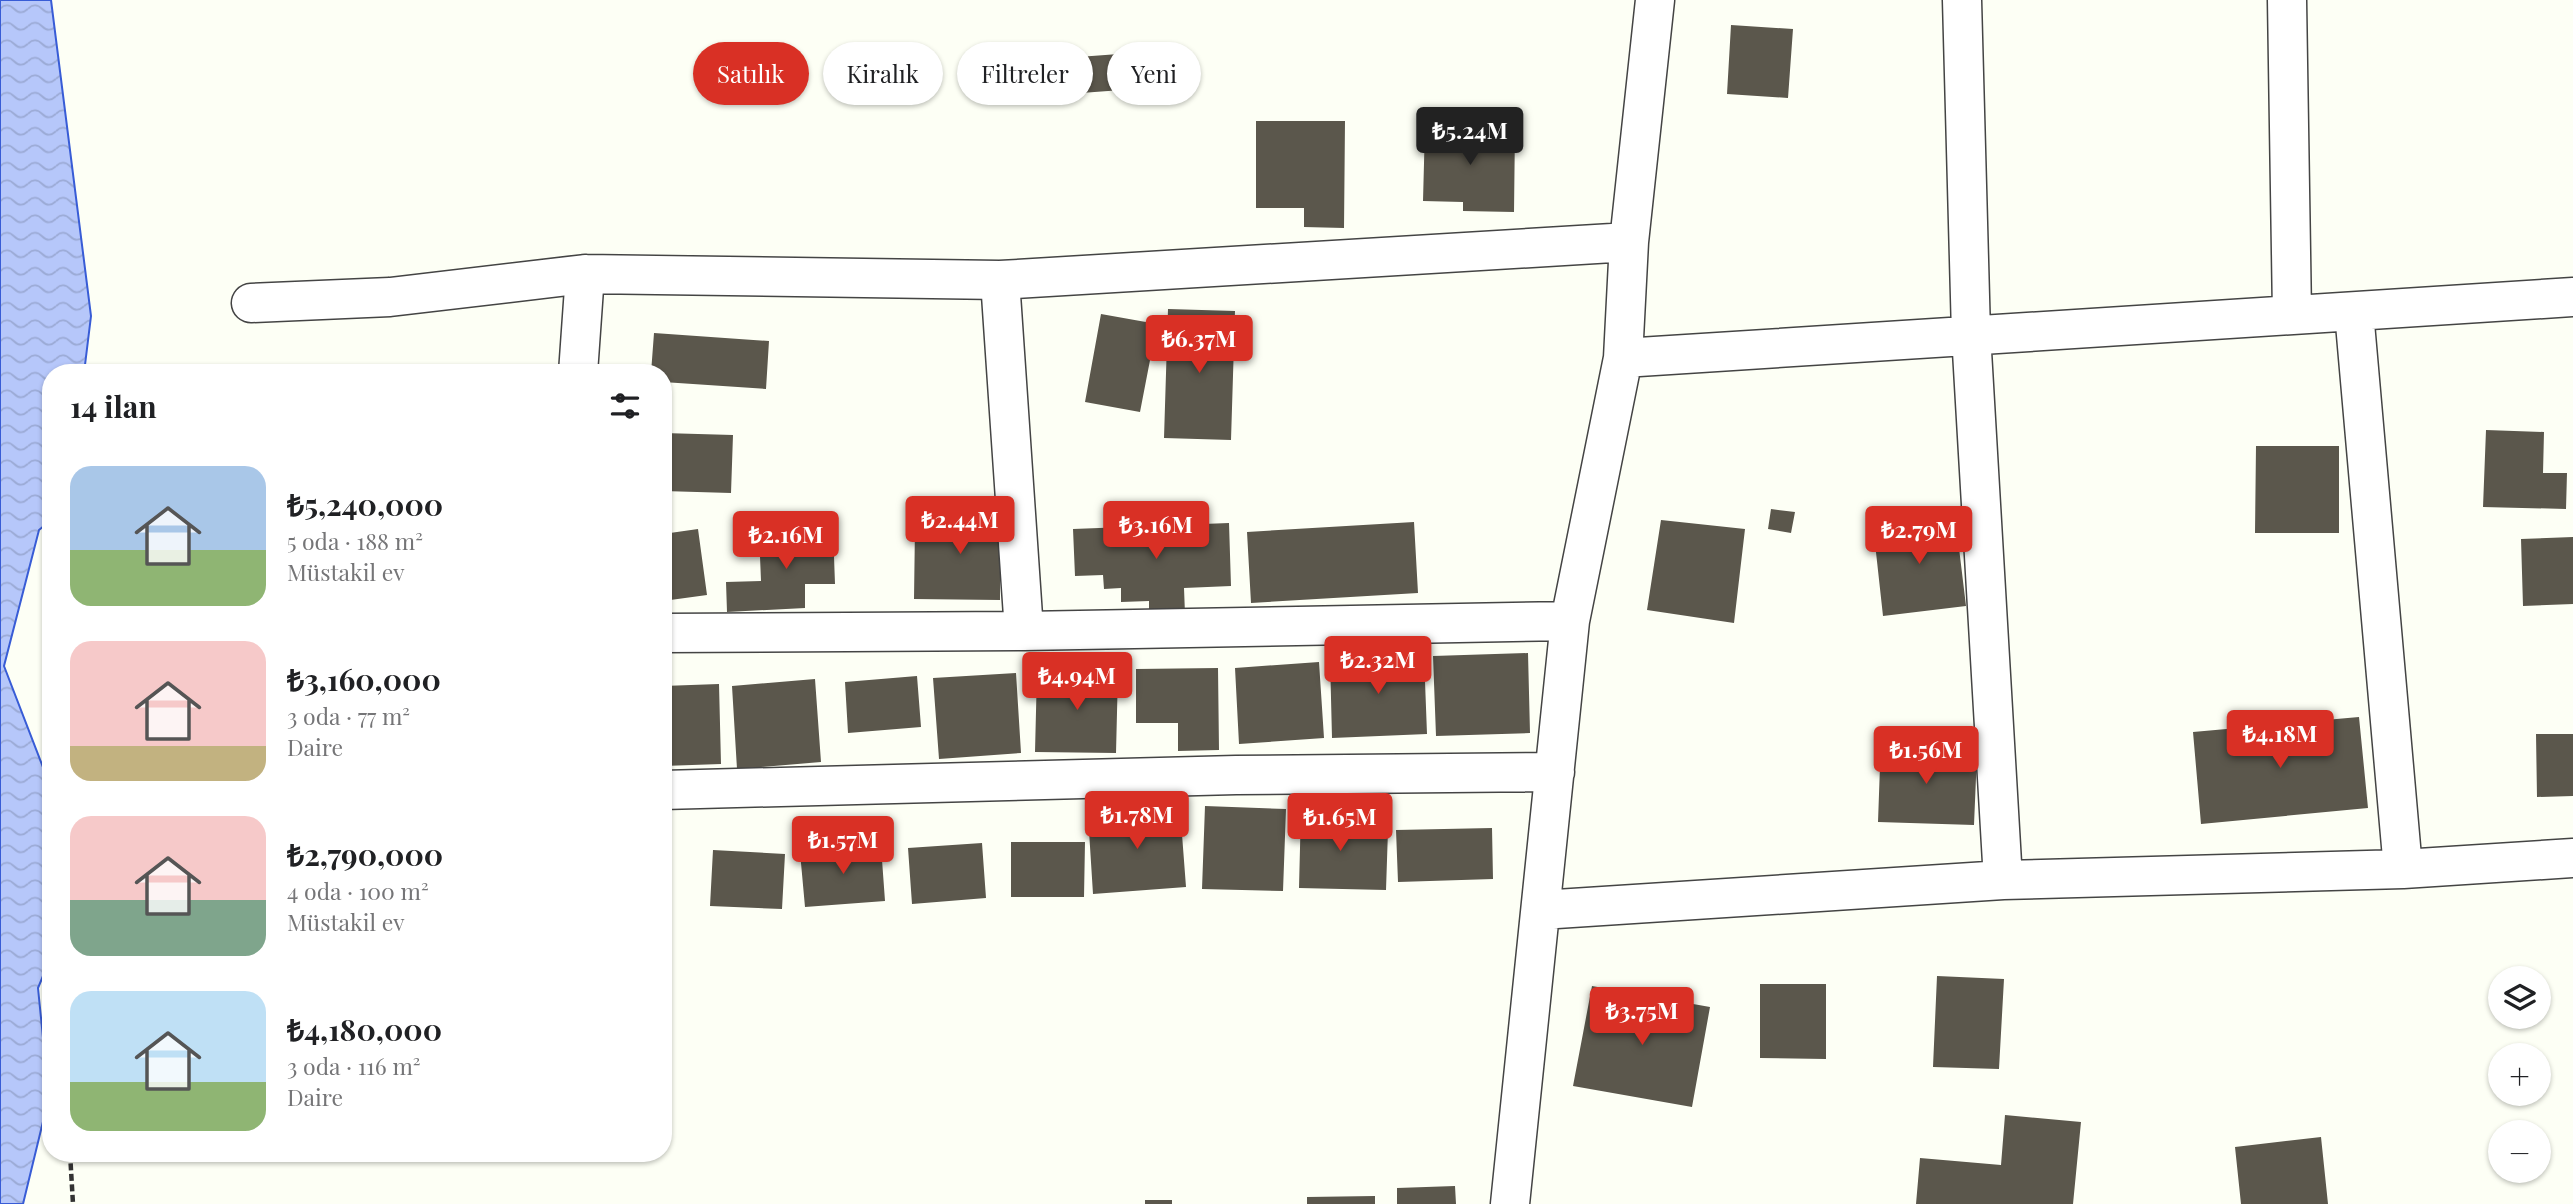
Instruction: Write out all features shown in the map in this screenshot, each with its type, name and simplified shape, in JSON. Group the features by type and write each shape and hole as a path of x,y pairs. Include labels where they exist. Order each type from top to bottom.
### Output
{"street":[{"path":"1510,1204 1570,621 1623,358 1629,242 1655,0"},
{"path":"1962,0 1971,334 2003,880"},
{"path":"2287,0 2292,315"},
{"path":"251,303 390,297 585,275 1000,280 1629,242"},
{"path":"579,364 585,275"},
{"path":"1000,280 1024,631"},
{"path":"1623,358 2573,297"},
{"path":"2354,312 2403,869"},
{"path":"672,633 1024,631 1570,621"},
{"path":"672,790 1237,775 1555,772"},
{"path":"1541,910 2003,880 2403,869 2573,858"}],"path":[{"path":"71,1162 73,1204"}],"water":[{"path":"0,0 51,0 91,316 85,364 42,364 42,528 39,530 4,666 42,765 42,978 38,988 42,1028 42,1126 23,1204 0,1204"}],"building":[{"path":"1731,25 1793,29 1788,98 1727,94"},
{"path":"1107,55 1107,91 1093,92 1093,56"},
{"path":"1256,121 1345,121 1344,228 1304,227 1304,208 1256,208"},
{"path":"1425,125 1515,127 1514,212 1463,211 1463,202 1423,201"},
{"path":"1168,309 1235,311 1231,440 1164,438"},
{"path":"1101,314 1157,324 1140,412 1085,402"},
{"path":"654,333 769,341 766,389 672,383 672,364 652,364"},
{"path":"2486,430 2544,432 2543,473 2567,473 2566,509 2483,507"},
{"path":"672,433 733,435 731,493 672,491"},
{"path":"2256,446 2339,446 2339,533 2255,533"},
{"path":"947,504 1000,505 1000,600 914,599 915,526 947,526"},
{"path":"1771,509 1795,512 1791,533 1768,529"},
{"path":"1955,515 1966,606 1883,616 1873,525"},
{"path":"1661,520 1745,529 1734,623 1647,610"},
{"path":"1414,522 1418,593 1251,603 1247,532"},
{"path":"1229,523 1231,586 1184,588 1185,614 1149,616 1149,601 1121,602 1121,588 1104,589 1103,575 1075,576 1073,529"},
{"path":"698,529 707,595 672,600 672,533"},
{"path":"833,529 835,584 805,584 805,608 727,612 726,582 761,581 759,532"},
{"path":"2573,537 2573,604 2523,606 2521,539"},
{"path":"1528,653 1530,733 1436,736 1433,656"},
{"path":"1424,655 1427,734 1332,738 1330,658"},
{"path":"1319,662 1324,738 1239,744 1235,668"},
{"path":"1218,668 1219,750 1178,751 1178,723 1136,723 1136,669"},
{"path":"1037,671 1118,672 1116,753 1035,752"},
{"path":"1016,673 1021,753 939,759 933,678"},
{"path":"917,676 921,727 848,733 845,682"},
{"path":"815,679 821,762 737,769 732,686"},
{"path":"719,684 721,764 672,766 672,686"},
{"path":"2359,717 2368,808 2201,824 2193,732"},
{"path":"2536,734 2573,734 2573,796 2537,797"},
{"path":"1881,738 1907,739 1906,750 1977,754 1974,825 1878,822"},
{"path":"1205,806 1286,809 1283,891 1202,889"},
{"path":"1180,808 1186,887 1093,894 1088,815"},
{"path":"1301,808 1344,809 1344,828 1388,830 1386,890 1299,888"},
{"path":"1492,828 1493,879 1398,882 1396,830"},
{"path":"1011,842 1085,842 1084,897 1011,897"},
{"path":"982,843 986,898 912,904 908,848"},
{"path":"881,846 885,901 805,907 800,852"},
{"path":"713,850 785,854 782,909 710,906"},
{"path":"1937,976 2004,979 1999,1069 1933,1067"},
{"path":"1760,984 1826,984 1826,1059 1760,1058"},
{"path":"1592,986 1710,1007 1692,1107 1573,1086"},
{"path":"2005,1115 2081,1122 2073,1204 1916,1204 1920,1158 2001,1165"},
{"path":"2321,1137 2328,1204 2241,1204 2235,1147"},
{"path":"1455,1186 1456,1204 1397,1204 1397,1188"},
{"path":"1375,1196 1375,1204 1307,1204 1307,1197"},
{"path":"1145,1200 1172,1200 1172,1204 1145,1204"}]}
